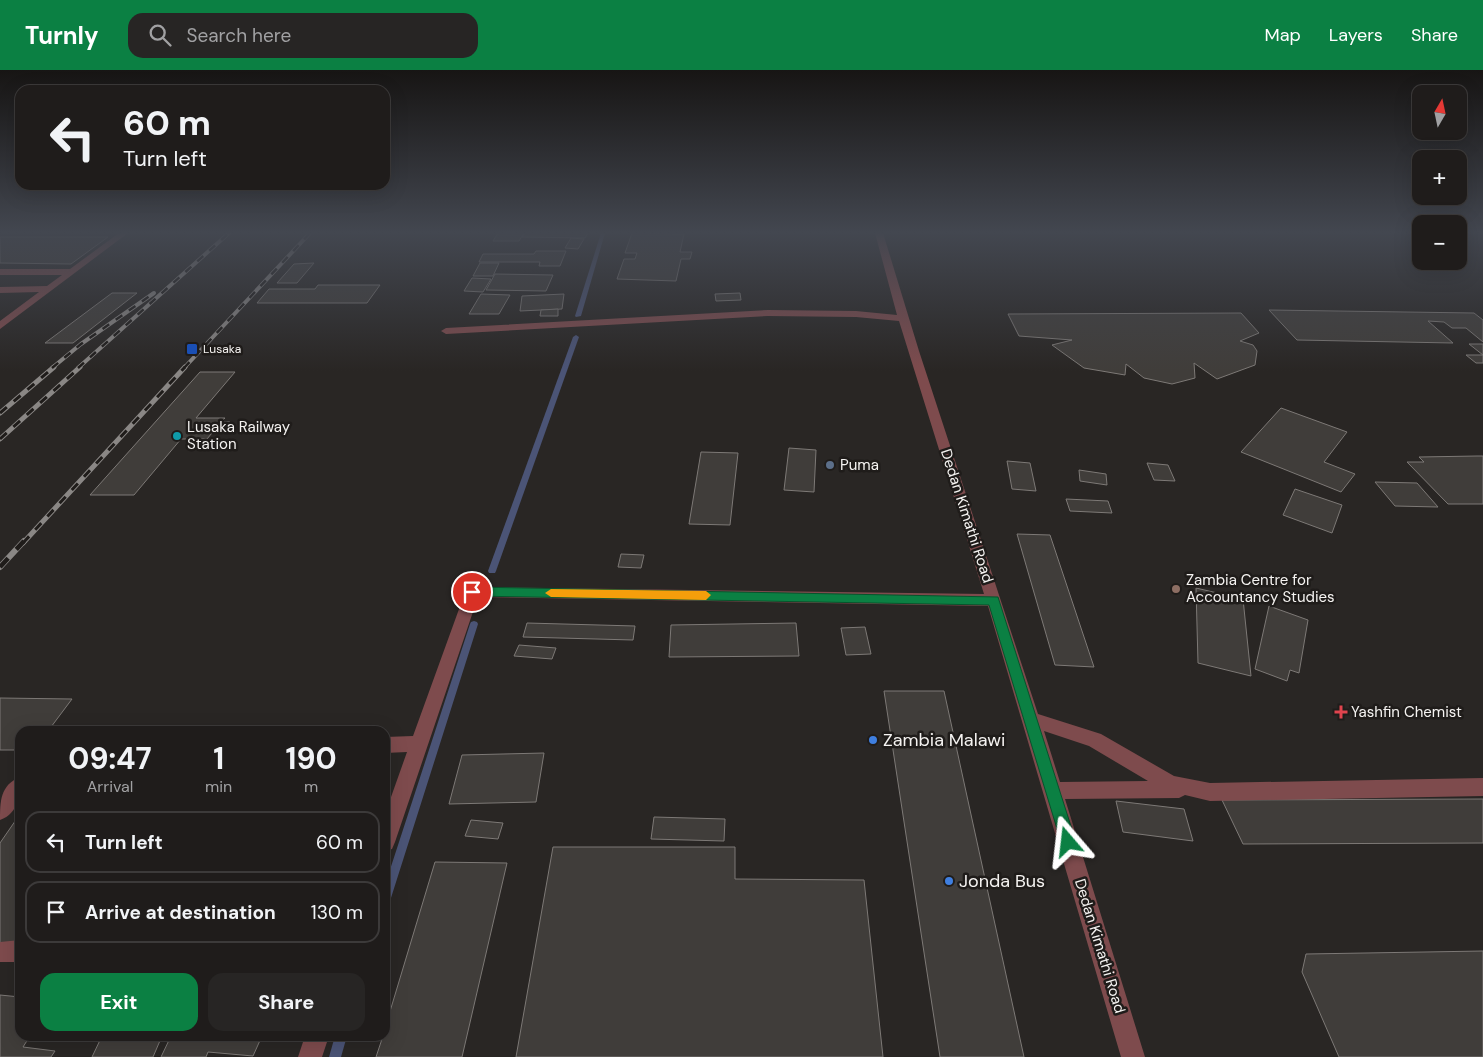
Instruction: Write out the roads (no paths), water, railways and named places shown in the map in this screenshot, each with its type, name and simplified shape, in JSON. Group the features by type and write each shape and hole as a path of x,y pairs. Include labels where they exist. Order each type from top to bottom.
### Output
{"street":[{"path":"12,290 39,279"},
{"path":"0,326 62,279"},
{"name":"Dedan Kimathi Road","path":"891,279 901,318 943,439 1032,720 1134,1057"},
{"path":"0,290 48,289"},
{"path":"446,331 768,313 856,314 901,318"},
{"path":"390,828 472,592 994,600"},
{"path":"1032,720 1095,740 1170,784 1188,789 1210,792 1483,787"},
{"path":"390,745 420,744"},
{"path":"1053,791 1188,789"},
{"path":"0,812 15,792"},
{"path":"310,1057 315,1041"}],"waterway":[{"path":"578,316 589,279"},
{"path":"492,571 576,337"},
{"path":"390,885 474,624"},
{"path":"335,1057 340,1041"}],"railway":[{"path":"78,368 177,279"},
{"path":"184,368 267,279"},
{"path":"52,368 81,344 154,293"},
{"path":"0,413 54,367"},
{"path":"0,439 80,367"},
{"path":"23,543 185,367"},
{"path":"0,567 24,541"}],"place":[{"name":"Lusaka","path":"192,349"},
{"name":"Lusaka Railway Station","path":"177,436"},
{"name":"Puma","path":"830,465"},
{"name":"Zambia Centre for Accountancy Studies","path":"1176,589"},
{"name":"Yashfin Chemist","path":"1341,712"},
{"name":"Zambia Malawi","path":"873,740"},
{"name":"Jonda Bus","path":"949,881"}]}
